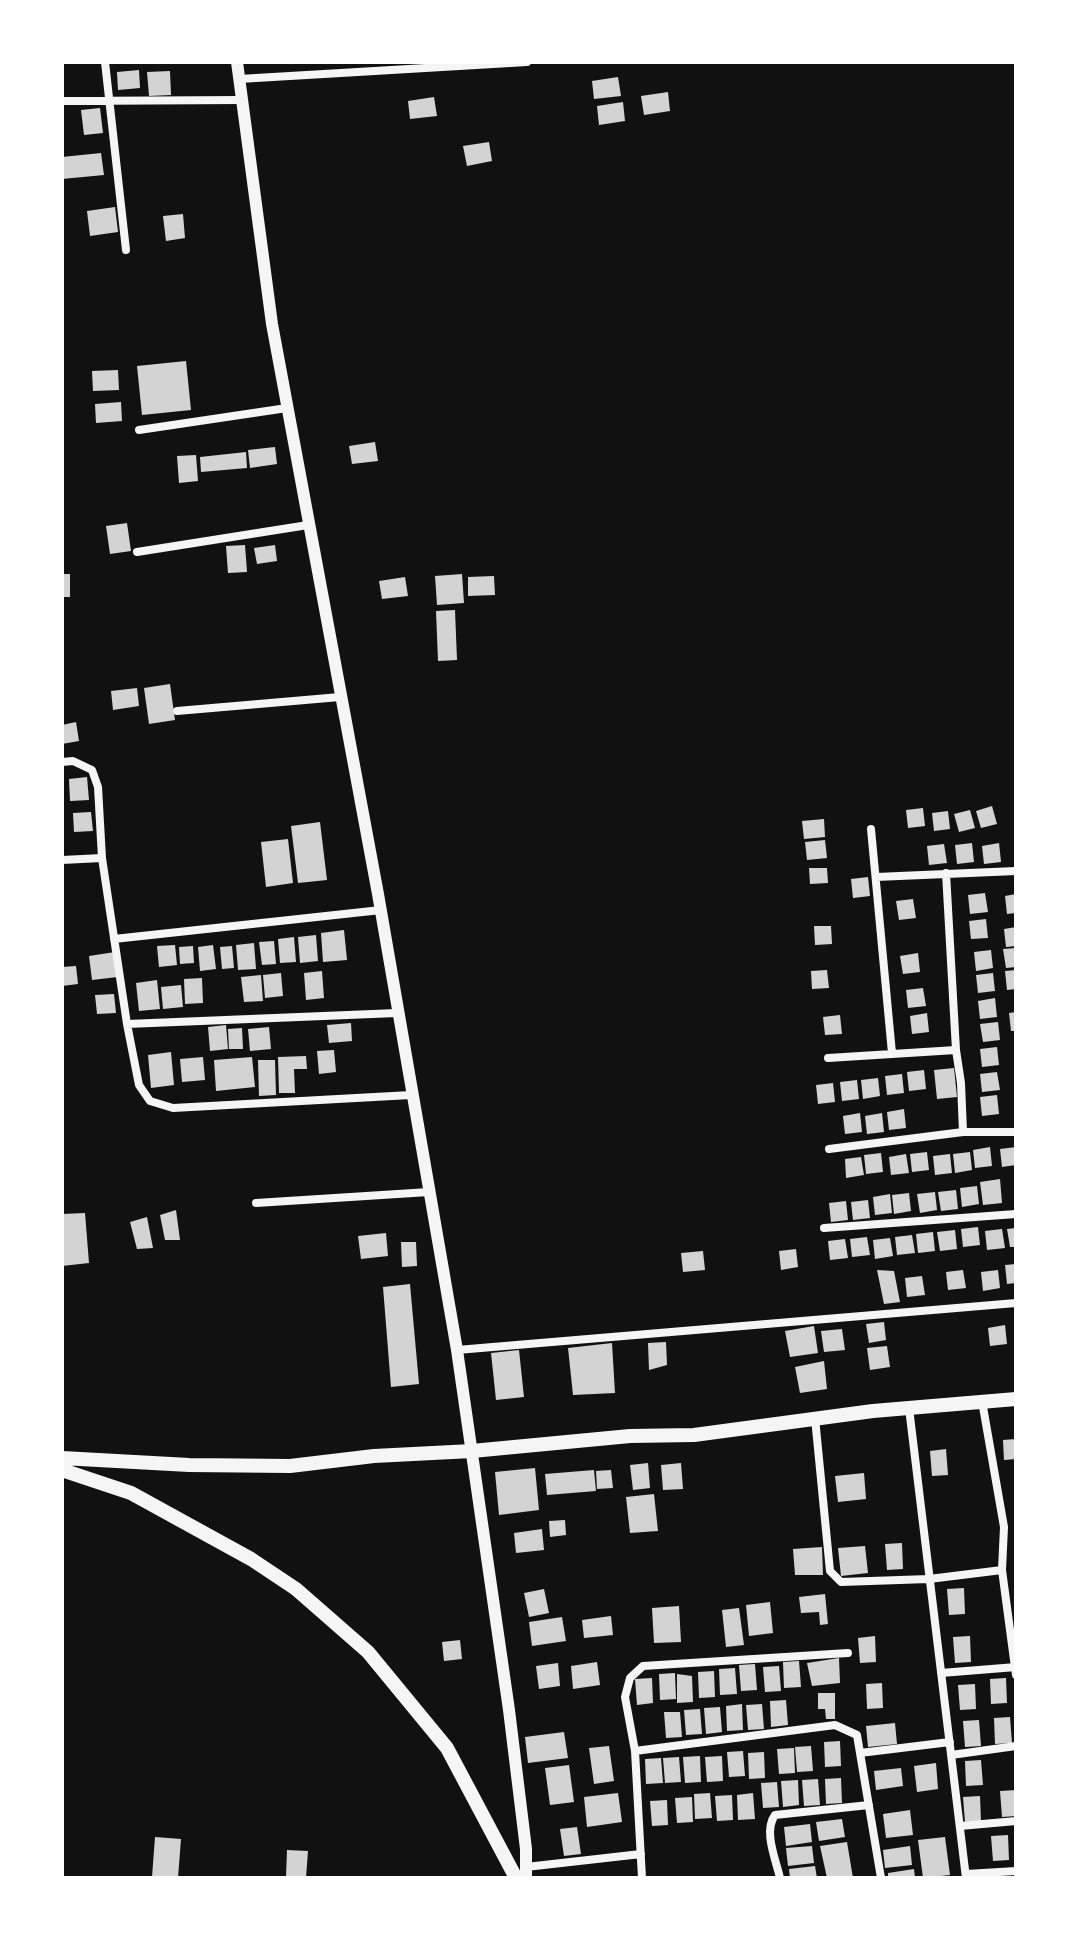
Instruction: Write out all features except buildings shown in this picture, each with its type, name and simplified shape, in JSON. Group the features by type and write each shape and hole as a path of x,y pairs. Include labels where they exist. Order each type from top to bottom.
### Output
{"highway":[{"path":"62,1458 189,1465 290,1466 374,1456 472,1451 630,1436 732,1432 815,1418 1016,1399"},
{"path":"62,1470 131,1493 251,1559 296,1589 368,1652 447,1748 522,1874"}],"main road":[{"path":"237,62 272,324 381,910 457,1350 509,1710 522,1874"}],"street":[{"path":"105,62 126,250"},
{"path":"239,79 527,62"},
{"path":"62,101 241,100"},
{"path":"139,430 287,408"},
{"path":"137,552 308,525"},
{"path":"177,711 340,697"},
{"path":"62,762 73,761 92,770 98,787 102,858 127,1024 139,1085 150,1101 173,1108 411,1095"},
{"path":"871,829 892,1053"},
{"path":"62,860 102,858"},
{"path":"876,877 1016,871"},
{"path":"946,873 963,1132"},
{"path":"114,939 381,910"},
{"path":"127,1024 397,1013"},
{"path":"828,1058 956,1050"},
{"path":"829,1149 963,1132 1016,1132"},
{"path":"256,1203 429,1192"},
{"path":"824,1228 1016,1214"},
{"path":"457,1350 1016,1303"},
{"path":"982,1401 1004,1527 1002,1570 1016,1675"},
{"path":"909,1408 966,1876 1016,1871"},
{"path":"815,1418 830,1571 834,1577 841,1582 929,1579 1002,1570"},
{"path":"1004,1527 1016,1526"},
{"path":"642,1878 635,1751 625,1697 630,1678 643,1666 848,1653"},
{"path":"941,1673 1016,1667"},
{"path":"635,1751 835,1725 857,1735 881,1878"},
{"path":"860,1753 950,1742"},
{"path":"951,1755 1016,1746"},
{"path":"780,1878 770,1833 775,1815 869,1805"},
{"path":"960,1826 1016,1821"},
{"path":"522,1874 641,1854"}]}
